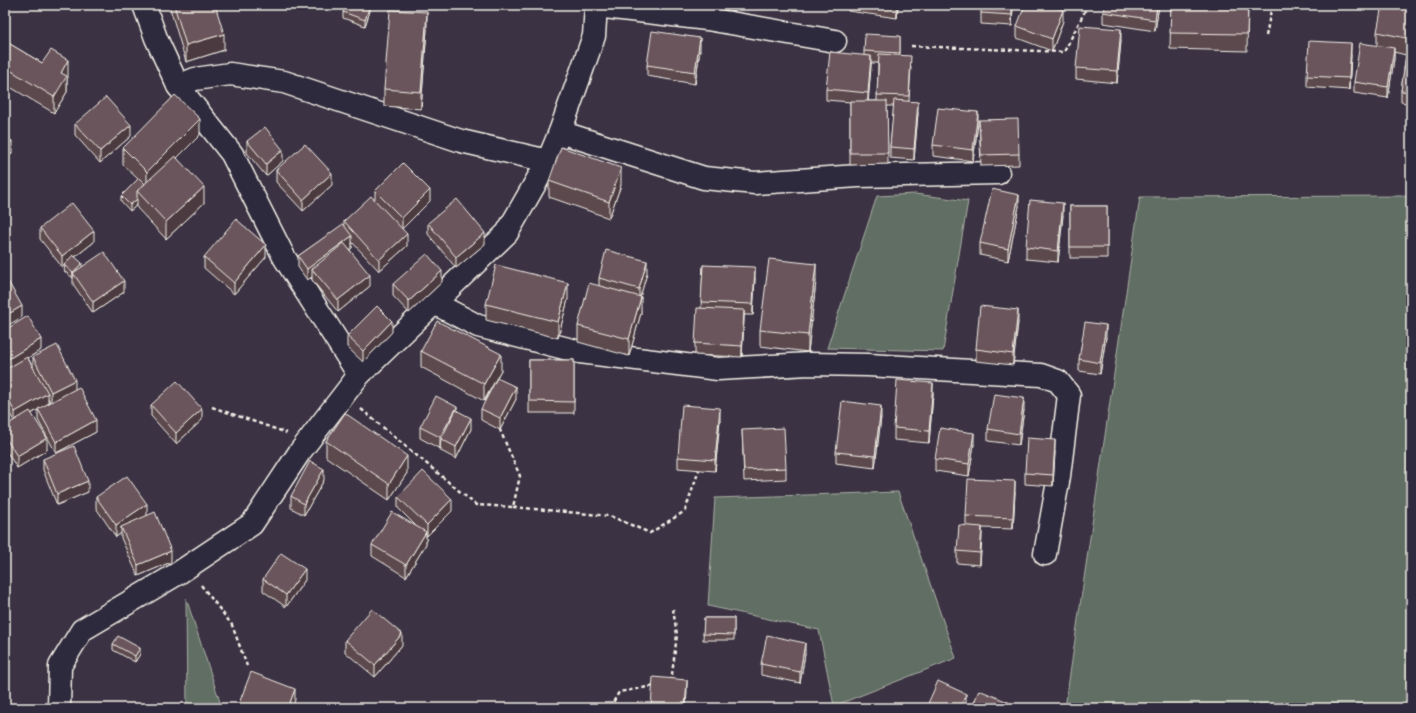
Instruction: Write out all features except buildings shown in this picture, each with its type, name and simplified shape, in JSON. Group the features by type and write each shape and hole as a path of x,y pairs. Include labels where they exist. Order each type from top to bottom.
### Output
{"street":[{"path":"144,5 156,38 178,86 232,154 284,257 358,375"},
{"path":"60,706 60,666 82,630 187,567 252,524 308,441 358,375 507,233 548,161 560,132 594,36 596,5 707,19 835,41"},
{"path":"178,86 195,79 230,74 284,82 461,141 548,161"},
{"path":"560,132 704,178 755,183 858,176 998,173"},
{"path":"434,303 478,326 580,352 718,369 809,364 868,365 1040,375 1058,381 1070,395 1060,476 1045,554"}],"path":[{"path":"910,46 1064,52 1088,5"},
{"path":"1266,36 1272,5"},
{"path":"344,394 476,505 610,516 650,533 685,511 699,470"},
{"path":"212,407 308,441"},
{"path":"500,430 520,476 513,507"},
{"path":"187,567 232,625 247,666"},
{"path":"670,683 677,635 673,609"},
{"path":"610,708 619,692 656,686"}],"green space":[{"path":"915,194 968,201 943,351 827,348 877,196"},
{"path":"1411,196 1411,708 1065,708 1140,197"},
{"path":"898,492 956,658 834,706 819,630 708,606 715,498"},
{"path":"186,598 222,708 187,708"}]}
